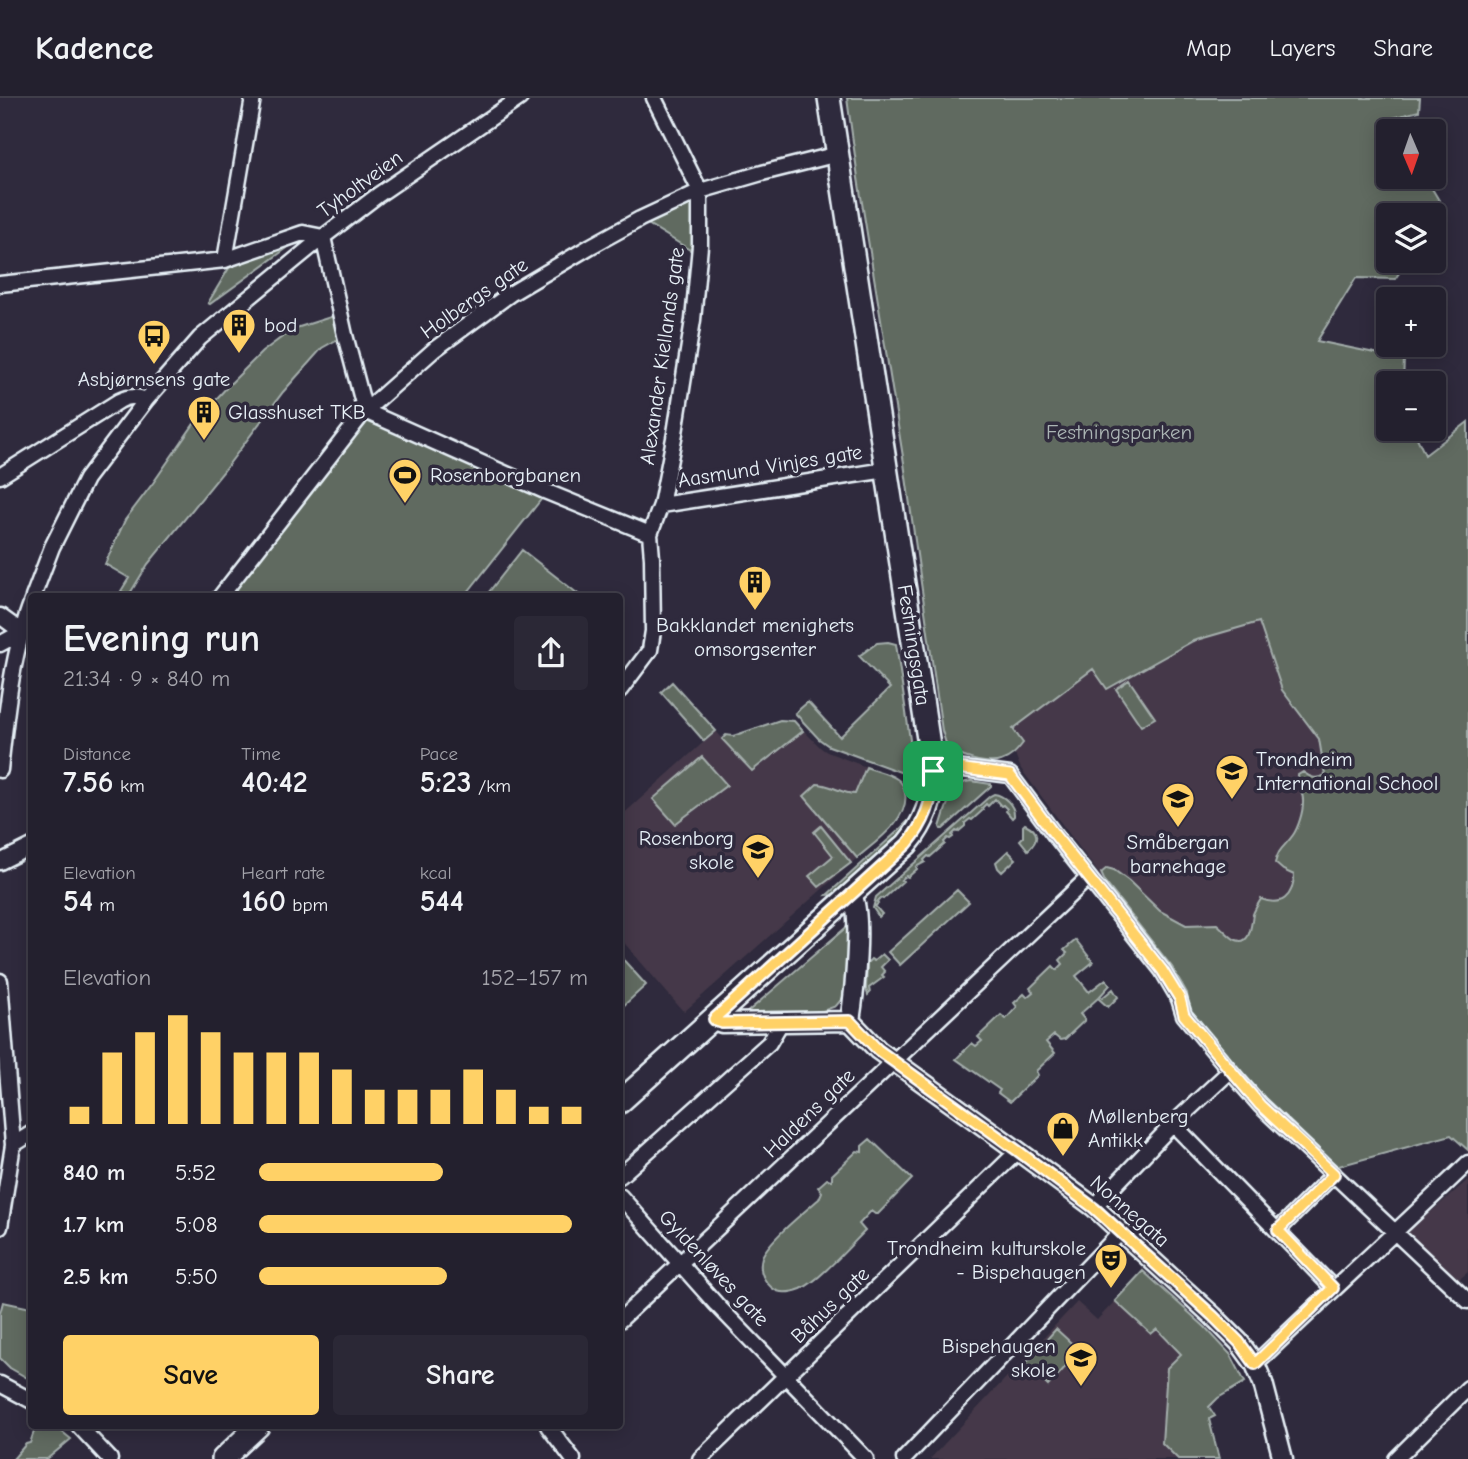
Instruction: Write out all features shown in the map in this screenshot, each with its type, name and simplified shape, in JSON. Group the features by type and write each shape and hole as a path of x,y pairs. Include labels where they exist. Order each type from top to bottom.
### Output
{"main road":[{"name":"Festningsgata","path":"623,1099 902,849 918,831 932,794 933,771 828,98"},
{"path":"223,1459 255,1429"}],"street":[{"path":"225,260 253,98"},
{"name":"Tyholtveien","path":"0,284 225,260 303,233 323,237 378,195 520,98"},
{"name":"Alexander Kiellands gate","path":"650,534 661,505 675,433 693,320 700,246 700,191 654,98"},
{"name":"Holbergs gate","path":"223,593 365,411 435,349 510,294 630,224 700,191 838,154"},
{"path":"34,593 52,547 86,479 146,400 200,338 323,237 365,411 547,492 650,534 653,631 650,650 623,686"},
{"path":"0,476 119,401 129,396 146,400"},
{"name":"Aasmund Vinjes gate","path":"661,505 886,470"},
{"path":"0,616 27,631"},
{"path":"0,644 27,631"},
{"path":"0,770 5,718 27,631"},
{"path":"933,771 957,768 1010,775 1162,970 1180,999 1184,1015 1230,1071 1260,1105 1468,1301"},
{"path":"0,862 28,848"},
{"name":"Haldens gate","path":"623,1317 1088,878"},
{"path":"714,1019 722,1023 850,1021 856,962 857,911 852,895"},
{"path":"0,981 3,1049 13,1145 0,1227"},
{"path":"623,1173 769,1043 782,1021"},
{"name":"Nonnegata","path":"850,1021 893,1062 1094,1208 1239,1342 1255,1364 1263,1383 1283,1459"},
{"path":"1094,1208 1173,1125 1230,1071"},
{"path":"1173,1125 1333,1288"},
{"path":"13,1145 28,1136"},
{"name":"Båhus gate","path":"700,1459 1018,1151"},
{"path":"1255,1364 1468,1163"},
{"path":"1278,1230 1334,1174"},
{"name":"Gyldenløves gate","path":"623,1199 680,1264 866,1459"},
{"path":"904,1459 1120,1233"},
{"path":"0,1384 28,1399"},
{"path":"1396,1459 1468,1388"},
{"path":"82,1429 110,1459"},
{"path":"550,1429 573,1459"}],"shaded area":[{"path":"1259,622 1282,690 1319,739 1331,814 1277,927 1172,967 1021,769 1015,754 1023,743 1013,729 1093,669 1108,688 1193,641"},
{"path":"780,720 794,721 827,752 895,778 905,790 906,799 892,827 685,1011 623,941 623,814 716,731 722,738 726,735 733,736"},
{"path":"1468,1180 1468,1272 1456,1282 1406,1233"},
{"name":"Bispehaugen skole","path":"1115,1301 1150,1334 1157,1329 1181,1354 1162,1442 1178,1459 930,1459 1077,1302 1097,1320"}],"green space":[{"name":"Festningsparken","path":"847,98 1420,98 1419,111 1389,119 1376,119 1376,189 1432,189 1441,203 1376,203 1376,273 1399,273 1395,279 1356,278 1317,341 1376,353 1376,357 1404,359 1404,371 1376,371 1376,441 1419,441 1425,455 1468,422 1468,1150 1451,1135 1328,1169 1238,1080 1189,1014 1187,993 1172,967 1105,882 1101,873 1107,868 1114,870 1160,911 1186,925 1217,924 1240,941 1249,934 1253,914 1261,899 1275,902 1289,894 1294,875 1275,863 1280,851 1295,832 1301,815 1303,800 1298,775 1303,772 1314,778 1325,775 1319,739 1282,690 1259,622 1193,641 1107,689 1093,669 1013,729 1023,743 1005,760 973,760 952,751 947,745 942,731 904,463"},
{"path":"700,191 700,246 690,250 640,219"},
{"path":"294,243 210,304 208,303 234,264"},
{"path":"340,314 345,335 322,348 283,392 223,472 148,564 130,593 121,591 129,578 105,564 125,520 196,421 262,352 293,329"},
{"path":"365,411 547,492 467,593 223,593"},
{"path":"522,550 577,593 488,593"},
{"path":"877,643 896,644 914,767 908,775 829,746 795,713 808,702 840,737 890,688 859,656"},
{"path":"1129,680 1155,718 1141,726 1116,689"},
{"path":"672,682 716,731 704,741 661,692"},
{"path":"780,720 794,721 803,731 752,771 722,739 726,735 733,736"},
{"path":"702,757 727,785 675,824 653,799"},
{"path":"866,767 899,780 904,789 905,803 889,830 857,858 804,796 817,784 855,794"},
{"path":"971,781 991,786 941,829 954,792 958,786"},
{"path":"994,794 1008,802 1013,808 1014,816 1012,818 1007,809 995,799 988,806 986,804 972,820 965,823 953,837 948,838 945,844 877,902 875,906 882,914 879,917 873,908 876,897"},
{"path":"912,817 896,839 868,867 837,894 827,895 898,831"},
{"path":"1025,824 1036,836 1028,850 1020,840"},
{"path":"821,826 851,863 819,887 809,876 833,856 814,832"},
{"path":"1008,851 1016,859 1002,872 996,862"},
{"path":"957,890 969,902 900,965 888,952"},
{"path":"850,924 846,994 836,1006 820,1012 749,1016 745,1014"},
{"path":"1076,940 1093,962 1076,976 1089,992 1106,979 1110,985 1100,996 1102,998 1113,989 1118,997 1108,1007 1098,998 1080,1014 1085,1020 1065,1039 1060,1040 1054,1035 1046,1042 1055,1053 1036,1071 1038,1075 1010,1102 998,1093 1000,1090 956,1059 972,1043 976,1046 982,1041 978,1037 1001,1015 1006,1019 1017,1007 1014,1003 1024,994 1027,997 1033,992 1030,988 1053,966 1057,970 1063,964 1060,960 1067,953 1064,950"},
{"path":"882,954 888,960 881,967 885,972 882,975 884,977 869,988 868,995 867,963"},
{"path":"623,959 646,985 623,1006"},
{"path":"870,1139 912,1179 878,1214 871,1211 859,1224 865,1231 816,1279 793,1292 774,1290 763,1277 761,1269 766,1250 819,1199 822,1192 818,1187 827,1179 832,1180 832,1175 857,1151 862,1152 862,1146"},
{"path":"1143,1271 1205,1327 1231,1355 1245,1382 1218,1398 1209,1407 1215,1416 1209,1419 1219,1459 1178,1459 1162,1443 1167,1368 1181,1354 1157,1329 1151,1334 1115,1301"},
{"path":"3,1302 28,1307 28,1378 10,1368 0,1358 0,1313"},
{"path":"1056,1329 1080,1351 1048,1386 1025,1364"},
{"path":"35,1429 59,1429 71,1439 47,1459 13,1459 30,1443"}],"place":[{"name":"bod","path":"239,355"},
{"name":"Asbjørnsens gate","path":"154,366"},
{"name":"Glasshuset TKB","path":"204,442"},
{"name":"Rosenborgbanen","path":"405,505"},
{"name":"Bakklandet menighets omsorgsenter","path":"755,612"},
{"name":"Trondheim International School","path":"1232,801"},
{"name":"Småbergan barnehage","path":"1178,829"},
{"name":"Rosenborg skole","path":"758,880"},
{"name":"Møllenberg Antikk","path":"1063,1158"},
{"name":"Trondheim kulturskole - Bispehaugen","path":"1111,1290"},
{"name":"Bispehaugen skole","path":"1081,1388"}],"route":[{"path":"957,768 1010,775 1162,970 1180,999 1184,1015 1260,1105 1334,1174 1278,1230 1333,1288 1255,1364 1239,1342 1213,1316 1104,1216 904,1070 878,1050 850,1021 722,1023 714,1019 907,844 924,819 934,784 933,771 957,768"}]}
